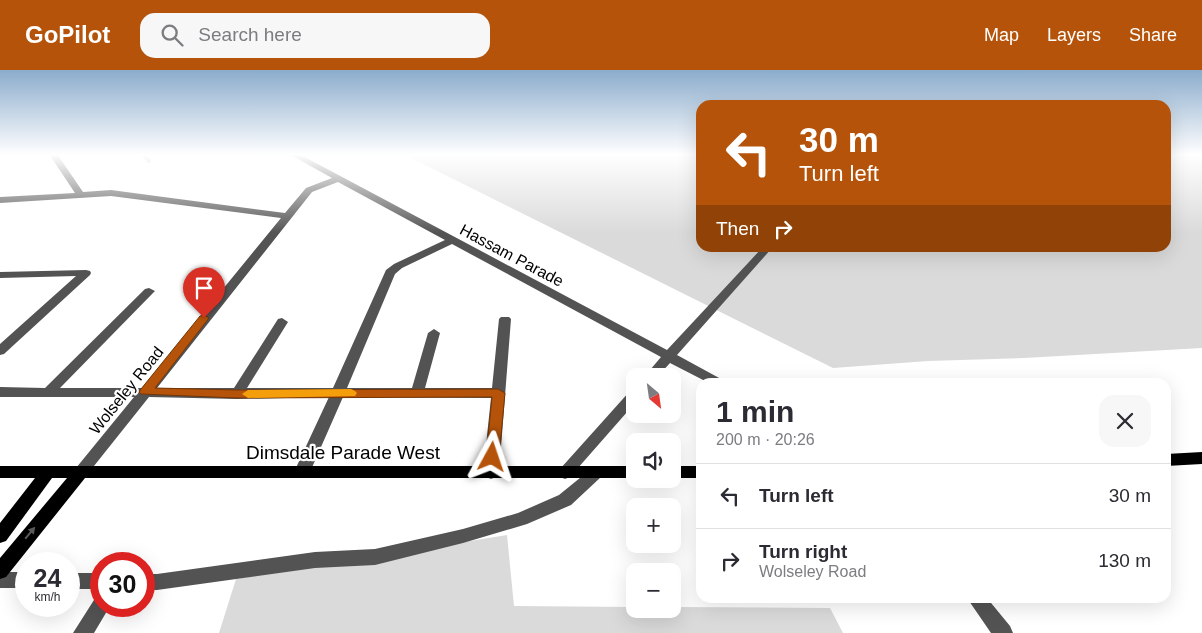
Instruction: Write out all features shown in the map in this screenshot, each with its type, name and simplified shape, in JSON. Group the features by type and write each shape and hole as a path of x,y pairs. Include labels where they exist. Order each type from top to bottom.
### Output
{"main road":[{"path":"1171,460 1202,458"},
{"name":"Dimsdale Parade West","path":"0,472 626,472"},
{"path":"0,536 48,472"},
{"path":"0,571 81,472"},
{"path":"681,472 696,472"}],"street":[{"path":"71,180 80,194"},
{"name":"Wolseley Road","path":"81,472 286,216 309,190 335,180"},
{"name":"Hassam Parade","path":"340,180 709,378"},
{"path":"0,200 111,193 286,216"},
{"path":"302,472 390,272 398,266 451,241"},
{"path":"658,368 763,252"},
{"path":"0,351 86,273 2,276"},
{"path":"47,393 149,291"},
{"path":"491,473 505,319"},
{"path":"237,394 282,322"},
{"path":"417,394 434,333"},
{"path":"0,392 237,394 498,393"},
{"path":"565,473 626,404"},
{"path":"155,582 299,562 375,557 463,536 521,520 565,500 596,473"},
{"path":"0,580 15,580"},
{"path":"980,603 1003,633"},
{"path":"83,633 94,617"}],"shaded area":[{"path":"456,180 696,180 696,252 1171,252 1171,180 1202,180 1202,348 1024,358 928,361 833,368"},
{"path":"507,535 514,606 626,607 626,618 681,618 681,607 830,608 843,633 219,633 236,579"}],"slow traffic":[{"path":"248,394 351,393"}],"route":[{"path":"204,318 146,392 237,394 498,393 492,457"}]}
